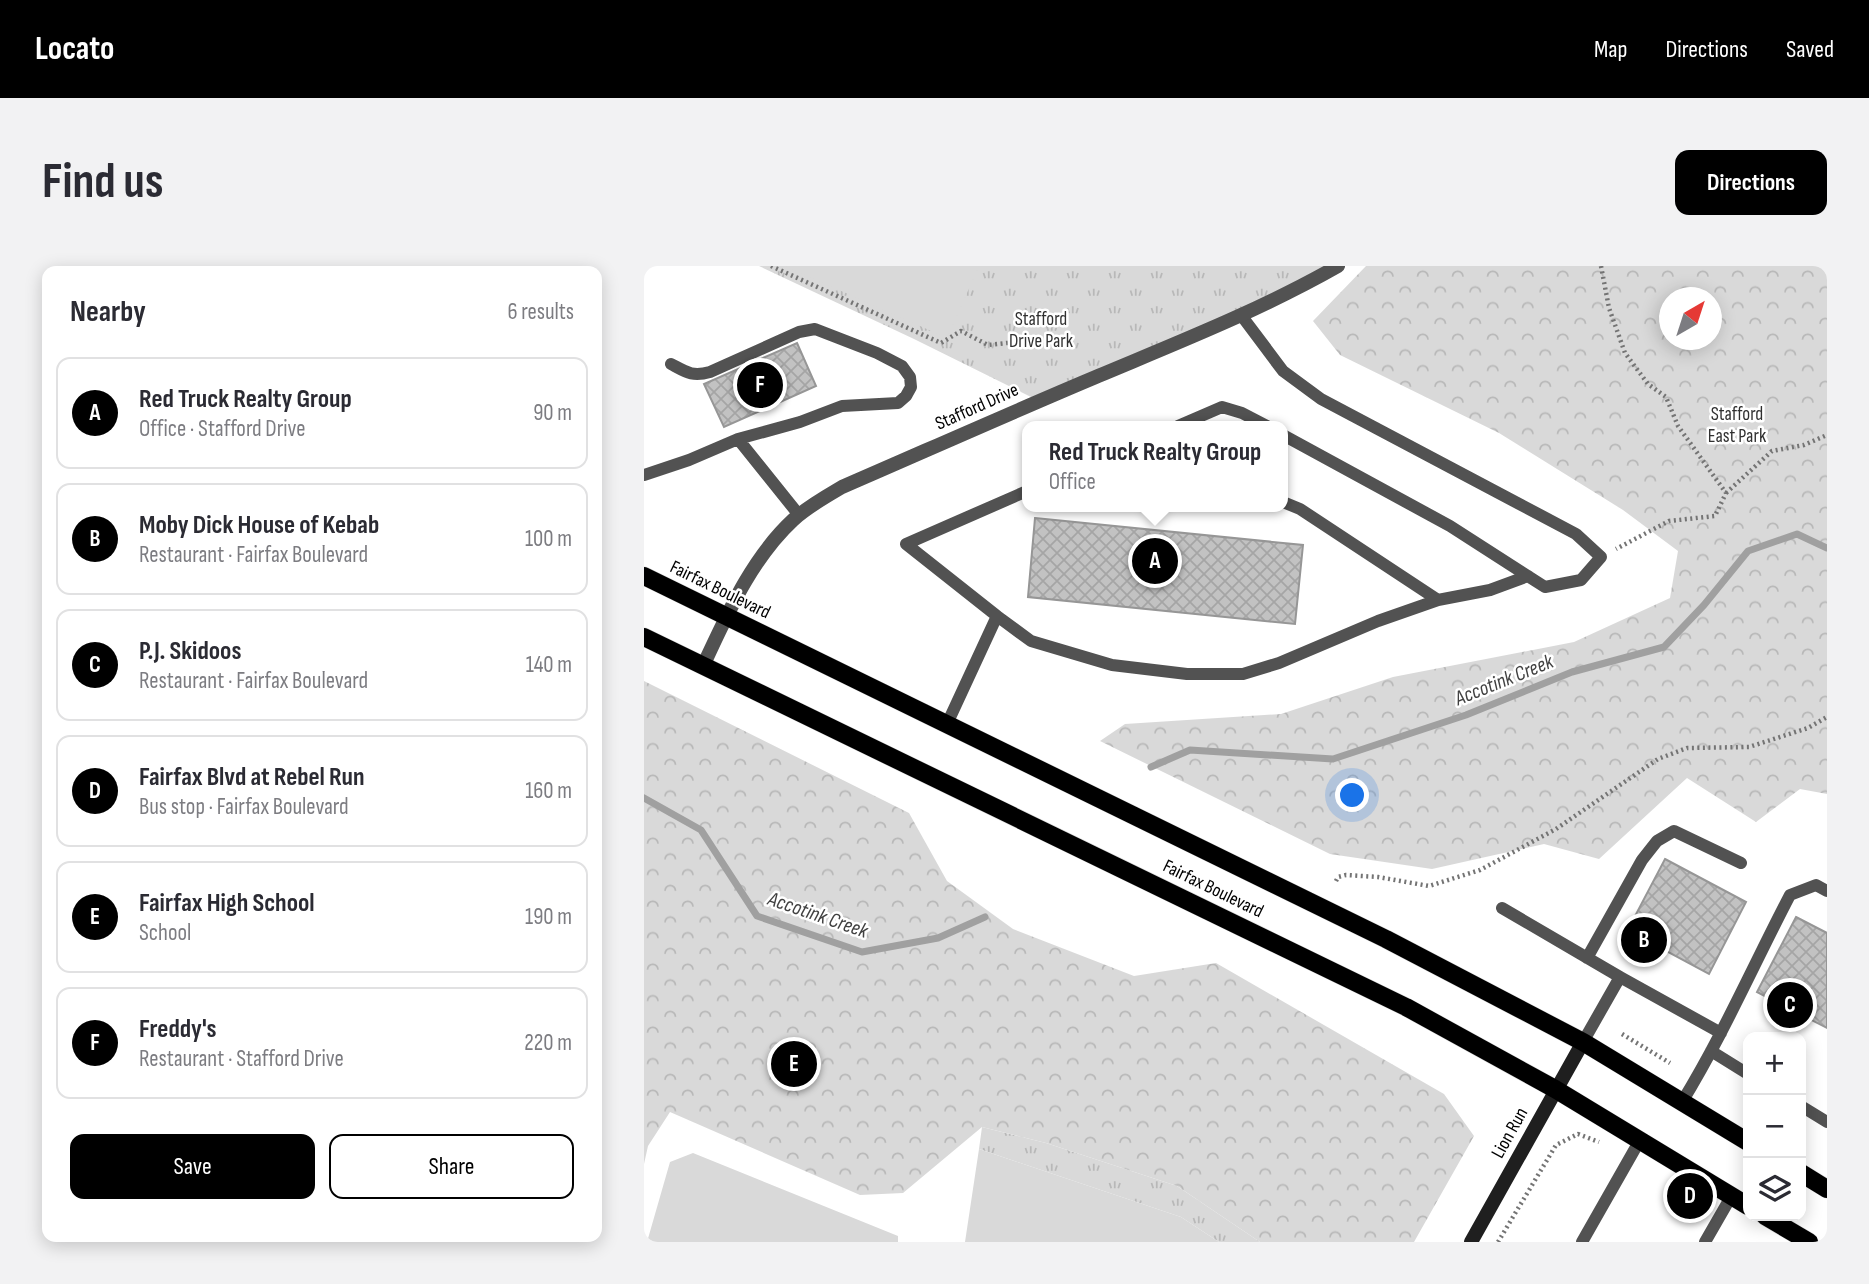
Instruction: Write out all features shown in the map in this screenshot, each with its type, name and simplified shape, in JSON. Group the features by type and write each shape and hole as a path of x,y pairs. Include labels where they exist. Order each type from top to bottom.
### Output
{"main road":[{"name":"Fairfax Boulevard","path":"644,576 1387,939 1583,1042 1743,1139"},
{"name":"Fairfax Boulevard","path":"644,637 1394,1001 1555,1089 1743,1203"},
{"path":"1806,1176 1827,1189"},
{"path":"1773,1221 1802,1240"}],"street":[{"name":"Stafford Drive","path":"703,666 726,616 768,546 799,515 821,499 842,487 1241,315 1338,266"},
{"name":"Lion Run","path":"1471,1242 1583,1042"}],"lane":[{"path":"1241,315 1283,371 1321,399 1576,534 1601,557 1581,580 1545,587 1450,526 1288,438"},
{"path":"644,475 690,460 738,439 800,422 842,406 898,403 911,387 911,377 902,366 877,353 815,329 799,332 697,376 671,364"},
{"path":"1190,421 1222,407 1257,421"},
{"path":"738,439 799,515"},
{"path":"1022,493 906,544 1031,641 1112,665 1187,674 1243,674 1279,663 1378,621 1438,600 1490,590 1528,576"},
{"path":"1288,504 1300,509 1438,600"},
{"path":"947,724 997,616"},
{"path":"1587,958 1642,860 1657,841 1674,831 1741,863"},
{"path":"1682,1102 1735,1007 1790,895 1816,885 1827,891"},
{"path":"1502,908 1721,1033"},
{"path":"1583,1042 1620,977"},
{"path":"1711,1051 1743,1071"},
{"path":"1806,1109 1827,1122"},
{"path":"1582,1242 1640,1140"},
{"path":"1704,1242 1731,1195"}],"path":[{"path":"771,266 941,344 961,331 988,345 1026,341"},
{"path":"1601,266 1609,308 1625,353 1648,384 1666,397 1678,426 1726,493"},
{"path":"1601,557 1669,521 1715,516 1726,493 1772,451 1804,445 1827,435"},
{"path":"1335,881 1346,875 1378,877 1429,886 1480,870 1556,829 1658,759 1687,748 1749,747 1808,728 1827,718"},
{"path":"1622,1034 1670,1063"},
{"path":"1498,1242 1556,1145 1578,1134 1606,1145"}],"green space":[{"name":"Stafford Drive Park","path":"759,266 1333,266 1039,401"},
{"path":"785,266 979,266 947,338"},
{"name":"Stafford East Park","path":"1366,266 1827,266 1827,794 1800,789 1756,822 1687,778 1599,859 1544,844 1432,869 1330,854 1100,741 1125,724 1281,714 1393,677 1574,642 1670,598 1678,551 1623,510 1499,433 1340,355 1313,321"},
{"path":"644,681 909,813 947,881 1013,929 1134,976 1216,963 1444,1094 1474,1136 1414,1242 1260,1242 1177,1186 1046,1143 982,1127 903,1193 860,1195 670,1112 648,1146 644,1164"},
{"path":"982,1127 1046,1143 1177,1186 1260,1242 1219,1242 1181,1217 979,1149"},
{"path":"979,1149 1181,1217 1219,1242 965,1242"},
{"path":"693,1153 898,1236 898,1242 647,1242 670,1162"}],"building":[{"path":"797,343 816,386 724,427 704,384"},
{"path":"1035,518 1303,545 1295,624 1028,597"},
{"path":"1665,859 1746,902 1709,974 1659,947 1655,953 1624,937"},
{"path":"1796,917 1827,933 1827,1028 1757,992"}],"waterway":[{"name":"Accotink Creek","path":"1151,767 1190,750 1333,759 1466,715 1572,672 1664,647 1704,605 1748,551 1797,534 1827,548"},
{"name":"Accotink Creek","path":"644,798 701,830 757,916 862,952 938,938 985,917"}],"place":[{"name":"Freddy's","path":"760,385"},
{"name":"Red Truck Realty Group","path":"1155,561"},
{"name":"Moby Dick House of Kebab","path":"1644,940"},
{"name":"P.J. Skidoos","path":"1790,1005"},
{"name":"Fairfax High School","path":"794,1064"},
{"name":"Fairfax Blvd at Rebel Run","path":"1690,1196"}]}
